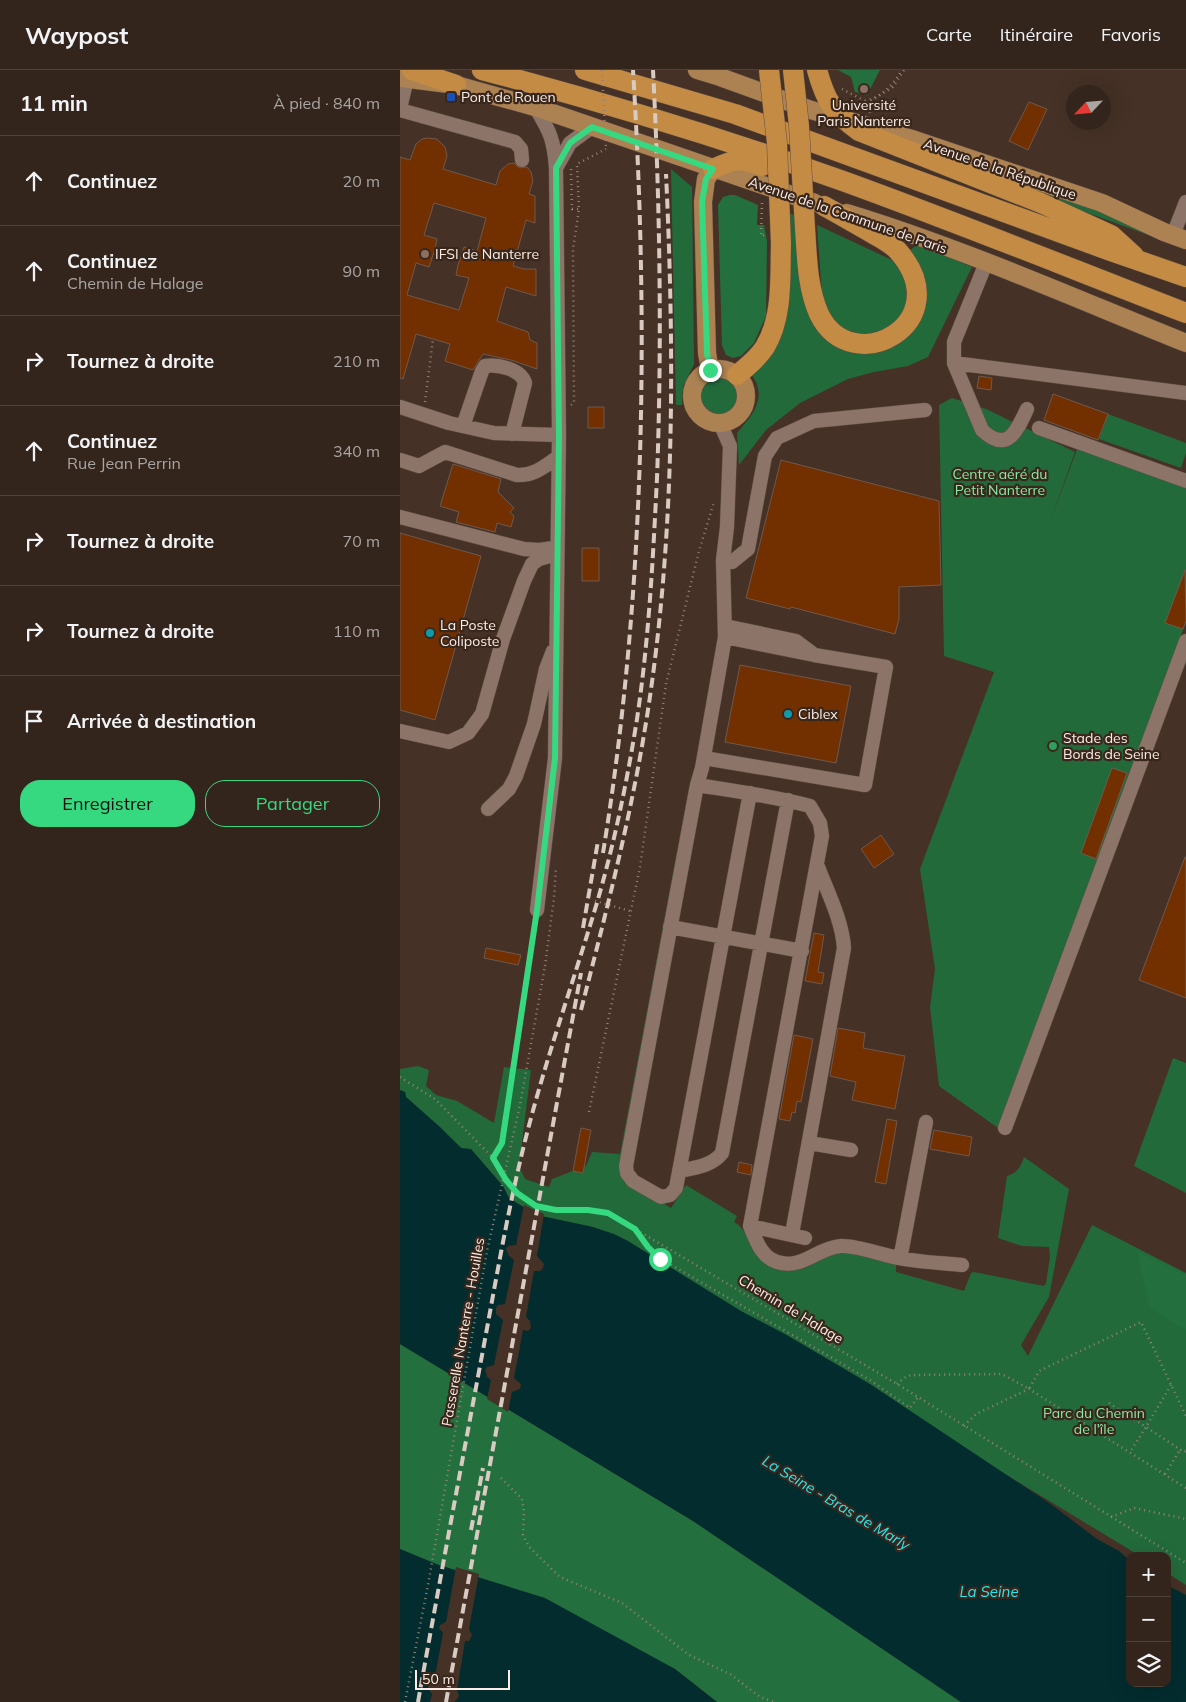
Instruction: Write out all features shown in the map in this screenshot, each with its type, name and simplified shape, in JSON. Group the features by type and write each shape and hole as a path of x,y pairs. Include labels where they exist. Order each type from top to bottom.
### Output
{"highway":[{"path":"482,70 638,114 736,145 930,213 1186,313"},
{"path":"585,70 735,114 1186,277"},
{"path":"737,375 764,348 771,334 779,298 781,244 776,143 769,70"},
{"path":"793,70 799,118 809,278 813,298 820,315 836,334 847,340 867,344 887,340 904,327 912,316 916,285 908,263 888,242 824,206"},
{"path":"818,70 823,91 832,108 842,119 859,131 1042,203 1111,235 1142,262"},
{"path":"406,75 456,85"},
{"path":"713,169 734,160 746,161 915,218 930,213"}],"main road":[{"name":"Avenue de la République","path":"697,70 811,110 934,147 1102,204 1180,237"},
{"name":"Avenue de la Commune de Paris","path":"456,85 535,107 713,169 892,227 1186,343"},
{"path":"710,370 707,353 702,202 706,179 713,169"},
{"path":"724,369 737,375 743,382 746,391 743,409 729,421 720,423 702,418 695,410 692,401 692,391 695,382 701,374 710,370 724,369"}],"street":[{"path":"406,75 400,109 515,142 521,149 522,160"},
{"path":"535,107 548,128 554,145 556,168 559,415 555,758 537,910"},
{"path":"556,168 570,143 592,127"},
{"path":"1180,237 1186,202"},
{"path":"986,263 954,342 954,363 982,430 990,438 998,441 1008,439 1018,430 1027,409"},
{"path":"954,363 1186,393"},
{"path":"463,426 482,371 485,366 493,365 517,372 524,377 525,383 512,434"},
{"path":"400,407 423,415 494,433 559,435"},
{"path":"723,560 732,562 748,549 765,456 777,438 814,421 925,410"},
{"path":"720,423 730,446 727,527 723,560 725,632 703,763 697,785 670,926 626,1166 627,1173 633,1181 661,1197 670,1195 676,1188 750,793"},
{"path":"1039,428 1186,481"},
{"path":"400,460 419,466 445,452 525,476 532,474 558,457"},
{"path":"400,517 524,549 557,550"},
{"path":"400,730 450,742 459,739 472,728 482,714 503,639 532,564 539,558 557,550"},
{"path":"703,763 865,785 886,667 814,655 796,641 725,632"},
{"path":"1006,1128 1186,641"},
{"path":"488,808 509,789 516,776 534,724 546,669 556,643"},
{"path":"697,785 788,800 810,806 820,822 822,836 818,867 750,1226 763,1254 775,1262 791,1264 803,1262 831,1247 844,1245 899,1258 962,1265"},
{"path":"679,1171 693,1169 709,1163 722,1152 788,800"},
{"path":"750,1226 799,1236 809,1143 844,948 839,923 818,867"},
{"path":"670,926 802,951"},
{"path":"899,1258 926,1122"},
{"path":"809,1143 851,1150"}],"path":[{"path":"559,415 574,403 573,249 579,209 577,164 606,149 602,70"},
{"path":"865,101 892,86 903,70"},
{"path":"839,88 865,101 869,114 867,103 893,87 903,70"},
{"path":"762,203 761,236 765,235 764,225"},
{"path":"423,415 433,339"},
{"path":"589,1112 640,867 666,684 711,508 729,478"},
{"name":"Passerelle Nanterre - Houilles","path":"405,1702 428,1585 487,1251 520,1105 545,966 556,877"},
{"path":"595,902 630,911"},
{"path":"493,1158 502,1143 537,910"},
{"name":"Chemin de Halage","path":"400,1077 434,1099 493,1158 506,1180 517,1193 536,1206 556,1210 588,1210 608,1213 897,1384 1186,1563"},
{"path":"635,1229 648,1247 660,1259 870,1380 910,1408 918,1397"},
{"path":"964,1426 976,1414 1029,1388 1039,1371 1141,1322 1186,1416"},
{"path":"897,1384 904,1378 911,1376 1002,1374 1029,1388 1186,1488"},
{"path":"1130,1452 1171,1385"},
{"path":"1108,1403 1180,1450 1186,1451"},
{"path":"1165,1474 1180,1450"},
{"path":"501,1478 522,1499 524,1512 523,1535 528,1547 560,1577 622,1603 689,1655 730,1674 760,1697 774,1702"},
{"path":"1111,1517 1134,1508 1186,1519"}],"green space":[{"path":"838,70 880,70 867,95 855,92 851,77"},
{"path":"976,168 1079,200 1186,245 1186,249 1091,214"},
{"path":"671,169 692,187 694,364 683,387 682,405 676,405"},
{"path":"735,195 758,205 757,225 764,225 767,241 766,316 754,343 741,356 733,358 726,355 722,345 718,205 723,197"},
{"path":"786,211 795,216 798,262 806,307 815,326 829,340 848,350 875,352 926,304 926,289 923,276 918,264 909,251 918,244 972,267 928,357 908,366 848,379 800,403 766,430 739,465 737,433 753,413 758,398 759,391 751,374 762,358"},
{"path":"817,225 892,260 903,275 906,286 907,305 899,319 883,332 862,334 845,330 830,318 822,296"},
{"path":"720,377 733,383 739,396 733,409 720,415 707,409 701,396 707,383"},
{"name":"Stade des Bords de Seine","path":"952,398 986,409 1075,452 1049,525 1079,444 1186,483 1186,622 998,1128 939,1086 930,1007 935,969 920,869 994,672 944,656 939,405"},
{"path":"1108,414 1186,443 1186,453 1181,468 1099,439"},
{"name":"Parc du Chemin de l'île","path":"689,788 690,797 622,1178 671,1208 686,1185 737,1216 734,1222 744,1231 755,1252 799,1269 839,1252 872,1255 896,1261 896,1272 964,1291 971,1273 974,1272 1044,1286 1046,1283 1050,1257 1049,1247 1022,1246 998,1238 1007,1176 1018,1169 1024,1157 1069,1189 1049,1297 1021,1345 1028,1356 1092,1225 1186,1273 1186,1585 1171,1576 1171,1552 1133,1552 655,1262 592,1227 541,1216 509,1198 503,1186 406,1097 405,1092 400,1090 400,1069 418,1066 429,1070 426,1086 436,1095 457,1101 494,1123 504,1067 531,1070 519,1166 525,1179 549,1187 552,1179 586,1166 592,1152 620,1154"},
{"path":"1173,1058 1186,1063 1186,1193 1134,1166"},
{"path":"1137,1251 1186,1275 1186,1330 1150,1308"},
{"path":"400,1344 693,1521 961,1702 717,1702 675,1669 400,1549"}],"water":[{"name":"La Seine","path":"400,1090 405,1092 406,1097 461,1148 471,1149 503,1186 509,1198 541,1216 593,1227 628,1241 741,1311 785,1334 870,1384 1052,1505 1097,1539 1119,1551 1126,1557 1126,1687 1171,1687 1171,1587 1186,1595 1186,1702 961,1702 693,1521 400,1344"},
{"path":"400,1549 439,1565 545,1598 675,1669 717,1702 400,1702"}],"pier":[{"path":"524,1205 544,1214 537,1256 544,1264 540,1271 534,1271 526,1317 530,1321 531,1328 528,1331 523,1330 514,1378 521,1384 520,1389 512,1392 508,1412 487,1399 491,1380 487,1377 485,1370 487,1367 494,1365 503,1320 496,1314 496,1308 498,1305 505,1304 514,1260 509,1256 506,1249 508,1246 516,1245"},
{"path":"456,1567 479,1574 469,1629 472,1635 469,1641 465,1641 457,1690 458,1698 454,1702 430,1702 432,1694 428,1689 428,1685 434,1682 443,1633 439,1628 440,1625 446,1622"}],"building":[{"path":"1029,102 1047,109 1028,150 1009,141"},
{"name":"IFSI de Nanterre","path":"422,139 437,139 445,147 447,156 443,169 496,185 500,171 508,164 514,163 519,168 527,167 531,172 533,181 529,194 535,196 535,223 526,220 513,266 524,269 536,269 536,296 506,287 497,321 528,332 530,340 537,343 537,369 511,360 483,354 473,370 445,361 450,344 416,334 403,379 400,378 400,157 410,160 416,144","holes":["434,203 486,218 477,251 464,247 458,265 456,275 469,278 459,310 407,295 416,263 429,267 435,249 437,239 424,235"]},
{"path":"979,376 992,378 991,390 977,388"},
{"path":"1053,394 1108,414 1098,440 1044,420"},
{"path":"588,407 604,407 604,428 588,428"},
{"path":"781,460 939,501 941,585 899,587 899,619 895,634 791,607 790,609 746,598"},
{"path":"453,464 501,479 498,492 514,508 510,512 514,516 511,527 497,523 495,532 456,522 459,512 440,506"},
{"name":"La Poste Coliposte","path":"400,533 481,556 435,720 400,710"},
{"path":"582,548 599,548 599,581 582,581"},
{"path":"1185,570 1186,621 1183,629 1165,623"},
{"name":"Ciblex","path":"740,665 851,686 836,763 725,742"},
{"path":"1112,768 1127,773 1096,859 1081,853"},
{"path":"881,835 894,854 874,868 861,849"},
{"path":"1186,857 1186,998 1139,980"},
{"path":"814,933 824,935 818,972 824,973 822,984 805,981"},
{"path":"486,948 521,955 518,965 484,958"},
{"path":"838,1028 865,1033 863,1048 905,1056 895,1109 852,1100 856,1082 830,1076"},
{"path":"794,1035 813,1039 801,1102 797,1101 795,1113 792,1112 790,1121 779,1119"},
{"path":"887,1119 897,1121 886,1184 875,1182"},
{"path":"581,1128 591,1130 583,1173 573,1171"},
{"path":"934,1130 972,1137 969,1156 930,1149"},
{"path":"739,1162 752,1165 751,1175 737,1172"}],"railway":[{"path":"603,853 617,756 628,658 640,462 641,266 633,70"},
{"path":"418,1702 500,1255 518,1172 540,1085 603,883 629,766 637,719 645,659 650,598 659,427 660,274 653,70"},
{"path":"581,1010 612,888 639,765 660,619 669,492 671,429 669,238 666,174"},
{"path":"583,928 598,841"},
{"path":"446,1702 581,973"},
{"path":"471,1530 483,1468"}],"place":[{"name":"Université Paris Nanterre","path":"864,89"},
{"name":"Pont de Rouen","path":"451,97"},
{"name":"IFSI de Nanterre","path":"425,254"},
{"name":"La Poste Coliposte","path":"430,633"},
{"name":"Ciblex","path":"788,714"},
{"name":"Stade des Bords de Seine","path":"1053,746"}],"route":[{"path":"660,1259 648,1247 635,1229 608,1213 588,1210 556,1210 536,1206 517,1193 506,1180 493,1158 502,1143 537,910 555,758 559,435 556,168 570,143 592,127 713,169 706,179 702,202 707,353 710,370"}],"park label":[{"name":"Centre aéré du Petit Nanterre","path":"1000,482"}],"water label":[{"name":"La Seine - Bras de Marly","path":"836,1503"}]}
